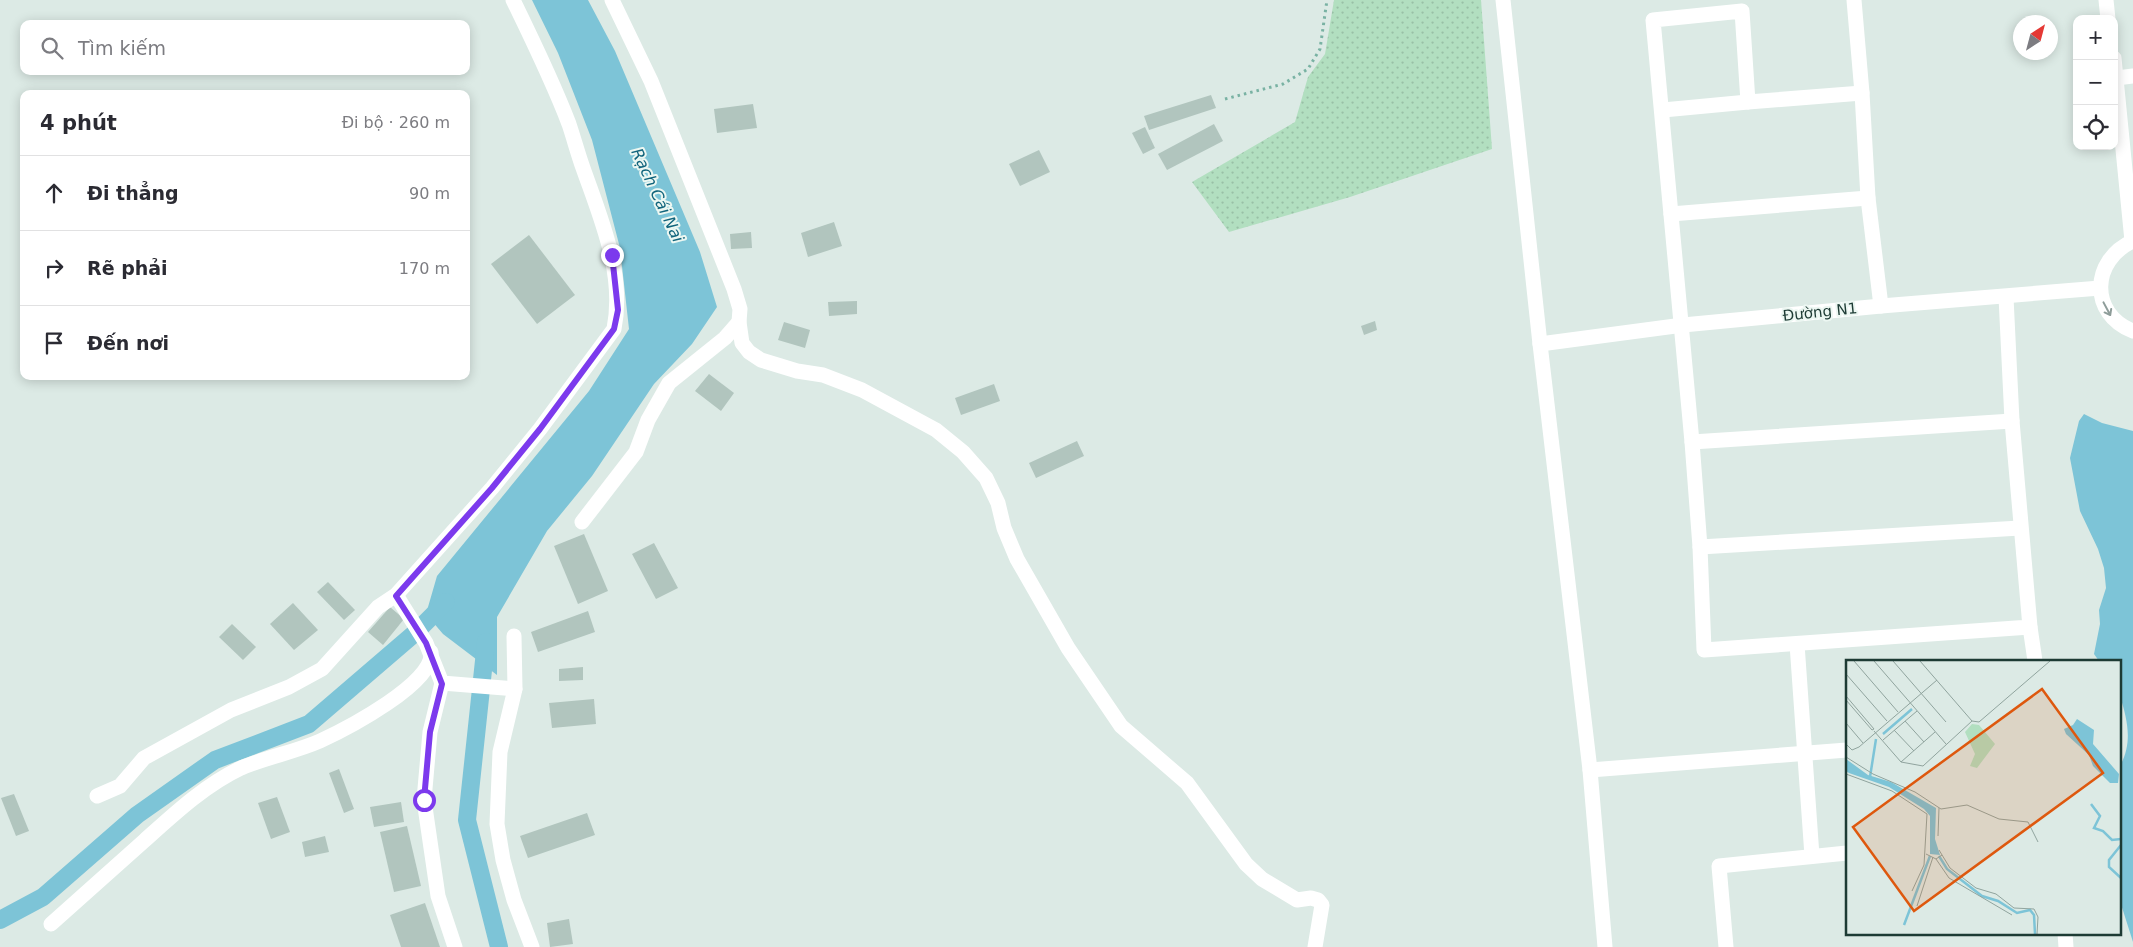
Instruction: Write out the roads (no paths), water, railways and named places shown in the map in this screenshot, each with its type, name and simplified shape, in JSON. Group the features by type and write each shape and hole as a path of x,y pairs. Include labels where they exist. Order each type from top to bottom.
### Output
{"street":[{"path":"97,796 120,786 144,758 231,710 288,686 322,669 378,607 396,596 492,488 540,429 614,329 618,310 612,255 606,234 569,126 543,60 513,0"},
{"path":"612,0 651,81 734,289 740,309 739,322 742,343 749,352 761,360 797,371 823,375 862,390 936,430 963,452 986,478 998,503 1004,528 1017,559 1068,648 1109,710 1121,726 1188,783 1246,864 1262,880 1297,900 1310,898 1318,900 1322,905 1315,947"},
{"path":"1503,0 1540,344 1590,770 1605,947"},
{"path":"1854,0 1868,198 1881,306"},
{"path":"2106,0 2108,15"},
{"path":"1748,102 1742,12 1653,20 1683,325 1700,547 1704,650 2030,627"},
{"path":"2118,78 2133,76"},
{"path":"2118,89 2132,241 2119,248 2108,260 2102,273 2100,288 2104,304 2112,317 2124,328 2133,331"},
{"path":"1663,110 1862,93"},
{"path":"1671,214 1868,198"},
{"name":"Đường N1","path":"1540,344 1683,325 2100,288"},
{"path":"2006,297 2012,421 2020,528 2035,660"},
{"path":"582,522 636,452 648,420 668,383 725,338 739,322"},
{"path":"1692,442 2012,421"},
{"path":"1700,547 2020,528"},
{"path":"396,596 429,647 448,683 430,732 424,800 438,896 455,947"},
{"path":"514,636 511,688 500,752 497,824 503,860 514,900 532,947"},
{"path":"1797,644 1812,856"},
{"path":"51,924 184,806 241,769 319,741 350,726 406,690 419,679 432,659 429,647"},
{"path":"448,683 511,688"},
{"path":"1590,770 1846,750"},
{"path":"1726,947 1719,866 1846,853"},
{"path":"2065,934 2066,947"}],"water":[{"name":"Rạch Cái Nai","path":"532,0 588,0 615,51 700,252 717,307 692,344 654,384 592,476 547,531 497,617 497,675 443,634 426,614 437,576 589,391 629,329 620,248 592,140 558,53"},
{"path":"2084,414 2102,423 2133,431 2133,942 2120,901 2120,766 2126,750 2128,732 2120,696 2120,660 2098,660 2094,654 2100,624 2099,610 2106,588 2104,568 2098,549 2080,511 2070,458 2079,421"}],"waterway":[{"path":"0,920 43,897 137,815 215,760 309,724 415,633 446,602"},
{"path":"486,642 467,820 499,947"}]}
